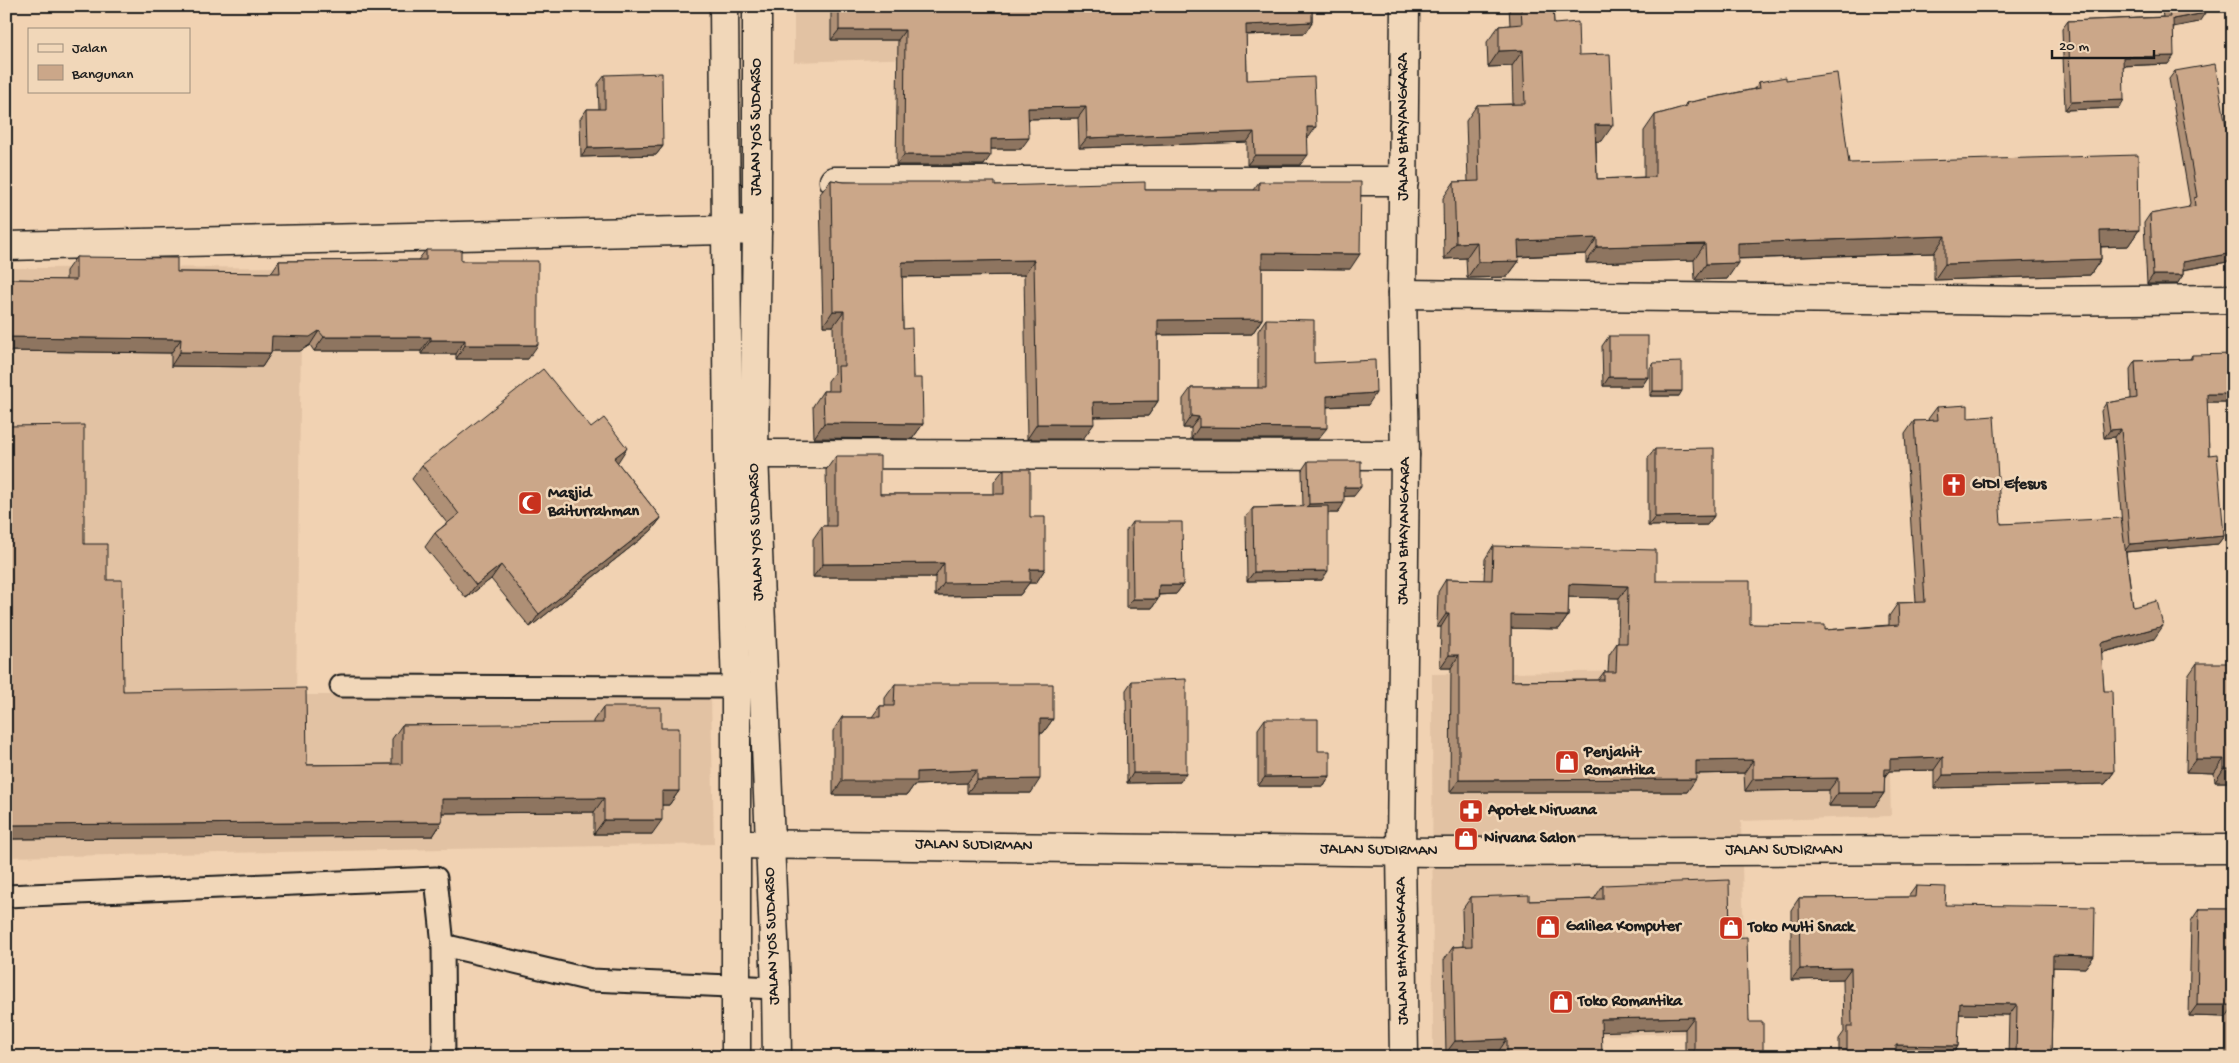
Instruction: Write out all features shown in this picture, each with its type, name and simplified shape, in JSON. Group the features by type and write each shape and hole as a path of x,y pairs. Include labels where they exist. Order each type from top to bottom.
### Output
{"main road":[{"name":"JALAN YOS SUDARSO","path":"724,6 728,443 736,687 736,1057"},
{"name":"JALAN YOS SUDARSO","path":"757,6 757,231 754,454 764,684 768,843 776,988 776,1057"},
{"name":"JALAN BHAYANGKARA","path":"1404,1057 1401,851 1405,455 1402,294 1405,6"},
{"path":"834,181 1404,181"},
{"path":"6,246 725,230 757,231"},
{"path":"1402,294 2033,301 2233,299"},
{"path":"754,454 1405,455"},
{"name":"JALAN SUDIRMAN","path":"736,844 1436,852 2233,849"}],"lane":[{"path":"341,686 736,687 764,684"},
{"path":"6,896 436,878 443,945 444,1057"},
{"path":"443,945 590,980 776,988"}],"shaded area":[{"path":"794,6 1221,6 1222,48 794,62"},
{"path":"302,267 296,695 711,695 714,844 6,857 6,268"},
{"path":"1887,668 1891,816 1741,821 1746,1032 1597,1035 1560,1057 1433,1057 1432,674"}],"building":[{"path":"839,6 1312,6 1312,22 1246,25 1247,80 1314,77 1316,127 1307,127 1308,155 1255,155 1254,132 1087,138 1086,107 1028,108 1029,138 991,139 991,155 904,155 905,30 839,30"},
{"path":"1521,6 1553,6 1554,24 1578,22 1579,55 1610,54 1613,125 1595,125 1597,179 1655,177 1655,115 1687,106 1686,103 1760,88 1759,82 1786,77 1786,80 1837,73 1849,163 2138,155 2139,230 2100,231 2101,259 1945,264 1945,236 1738,243 1738,263 1706,264 1705,244 1597,247 1597,238 1518,241 1519,261 1478,262 1477,242 1456,243 1454,182 1479,181 1477,105 1525,104 1523,50 1499,51 1499,26 1522,24"},
{"path":"2168,6 2204,6 2205,13 2173,19 2174,56 2123,57 2124,100 2071,102 2068,21 2170,17"},
{"path":"2215,64 2233,165 2233,253 2183,262 2183,275 2153,275 2150,214 2195,206 2194,198 2197,197 2175,71"},
{"path":"662,73 663,146 588,148 587,109 605,109 605,75"},
{"path":"831,180 844,182 995,182 995,186 1145,182 1145,190 1259,190 1259,182 1361,182 1360,254 1262,253 1262,319 1158,320 1158,401 1093,402 1094,424 1037,424 1034,260 902,262 903,329 912,328 913,378 922,378 923,424 824,423 823,391 839,391 838,366 844,366 844,311 833,311"},
{"path":"426,250 461,250 461,261 538,261 538,345 465,345 465,340 431,340 431,337 324,337 319,331 310,337 272,336 271,353 180,352 181,339 6,337 6,279 76,280 76,257 177,258 177,272 280,273 279,261 426,260"},
{"path":"1266,319 1314,320 1314,363 1375,360 1376,393 1327,396 1327,428 1199,427 1199,417 1191,416 1191,388 1266,388"},
{"path":"1609,336 1648,336 1648,377 1609,377"},
{"path":"2233,354 2233,394 2207,394 2209,455 2217,454 2224,536 2130,544 2121,429 2110,430 2106,403 2137,398 2135,361 2192,359 2192,355"},
{"path":"1682,362 1682,391 1653,391 1653,363"},
{"name":"Masjid Baiturrahman","path":"543,369 591,428 604,418 608,423 627,448 614,458 661,518 539,614 501,565 476,585 435,533 459,514 422,465"},
{"path":"1968,405 1968,418 1994,416 2001,524 2121,518 2133,607 2157,601 2163,626 2101,643 2104,691 2112,691 2114,772 1943,775 1943,757 1890,759 1890,769 1885,769 1884,793 1838,793 1838,778 1753,779 1753,760 1696,761 1696,779 1459,780 1459,655 1449,655 1449,614 1446,614 1446,579 1492,580 1493,546 1656,550 1656,581 1750,581 1750,624 1825,625 1825,630 1899,625 1898,603 1925,602 1914,421 1938,420 1937,407","holes":["1569,584 1628,586 1627,643 1617,643 1616,672 1604,672 1604,680 1511,681 1511,615 1568,616"]},
{"path":"84,425 84,544 107,544 107,580 122,580 123,691 306,688 307,765 402,764 402,725 603,723 603,707 661,707 661,728 679,728 679,791 662,791 662,820 604,820 604,798 442,799 442,822 6,825 6,426"},
{"path":"1714,448 1714,516 1655,517 1655,449"},
{"path":"836,456 880,456 880,494 1004,494 1004,469 1030,469 1030,517 1045,517 1045,569 1030,569 1030,582 944,583 944,563 823,564 822,526 836,526"},
{"path":"1308,461 1361,461 1361,487 1344,487 1344,503 1309,504"},
{"path":"1328,506 1328,571 1254,572 1253,508"},
{"path":"1132,522 1182,522 1183,585 1159,585 1158,599 1133,599"},
{"path":"2197,663 2231,663 2231,677 2233,677 2233,768 2224,768 2224,759 2196,759"},
{"path":"1186,679 1186,773 1133,773 1132,681"},
{"path":"895,684 1053,684 1053,719 1040,719 1040,779 977,780 977,770 917,772 917,781 842,781 842,717 880,717 880,706 894,706"},
{"path":"1265,719 1318,719 1318,751 1330,751 1330,776 1265,777"},
{"path":"1729,880 1730,938 1747,937 1749,1022 1763,1022 1763,1057 1694,1057 1694,1017 1601,1019 1602,1057 1507,1057 1507,1039 1455,1041 1453,947 1472,946 1471,897 1529,895 1529,901 1603,899 1603,885"},
{"path":"1916,886 1946,887 1945,905 2095,907 2094,956 2053,955 2051,1057 2016,1057 2017,1004 1960,1003 1958,1046 1896,1045 1896,1057 1847,1057 1847,1027 1852,1027 1851,968 1800,969 1799,898 1915,897"},
{"path":"2199,909 2233,909 2233,1005 2197,1005"}],"place":[{"name":"GIDI Efesus","path":"1954,485"},
{"name":"Masjid Baiturrahman","path":"530,503"},
{"name":"Penjahit Romantika","path":"1567,762"},
{"name":"Apotek Nirwana","path":"1471,811"},
{"name":"Nirvana Salon","path":"1466,839"},
{"name":"Galilea Komputer","path":"1548,927"},
{"name":"Toko Multi Snack","path":"1731,928"},
{"name":"Toko Romantika","path":"1561,1002"}]}
